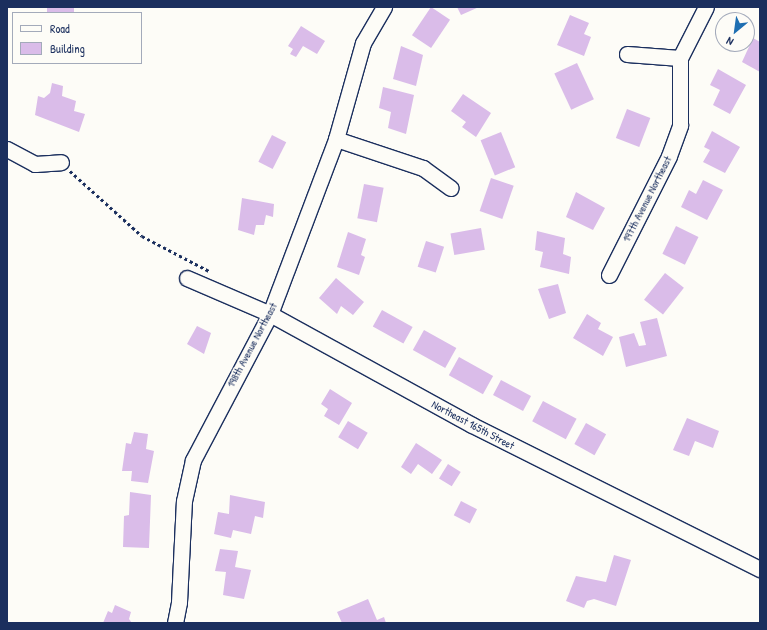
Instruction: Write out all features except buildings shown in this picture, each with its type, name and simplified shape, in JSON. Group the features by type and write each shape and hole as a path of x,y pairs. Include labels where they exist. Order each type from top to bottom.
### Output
{"street":[{"name":"198th Avenue Northeast","path":"175,623 179,602 184,501 193,460 270,314 336,139 362,43 384,7"},
{"name":"197th Avenue Northeast","path":"609,275 649,199 669,156 680,125 680,58 706,7"},
{"path":"627,54 680,58"},
{"path":"336,139 422,168 451,188"},
{"path":"7,149 35,164 60,162"},
{"name":"Northeast 165th Street","path":"187,278 270,314 472,425 760,569"}],"path":[{"path":"60,162 142,236 212,272"}]}
